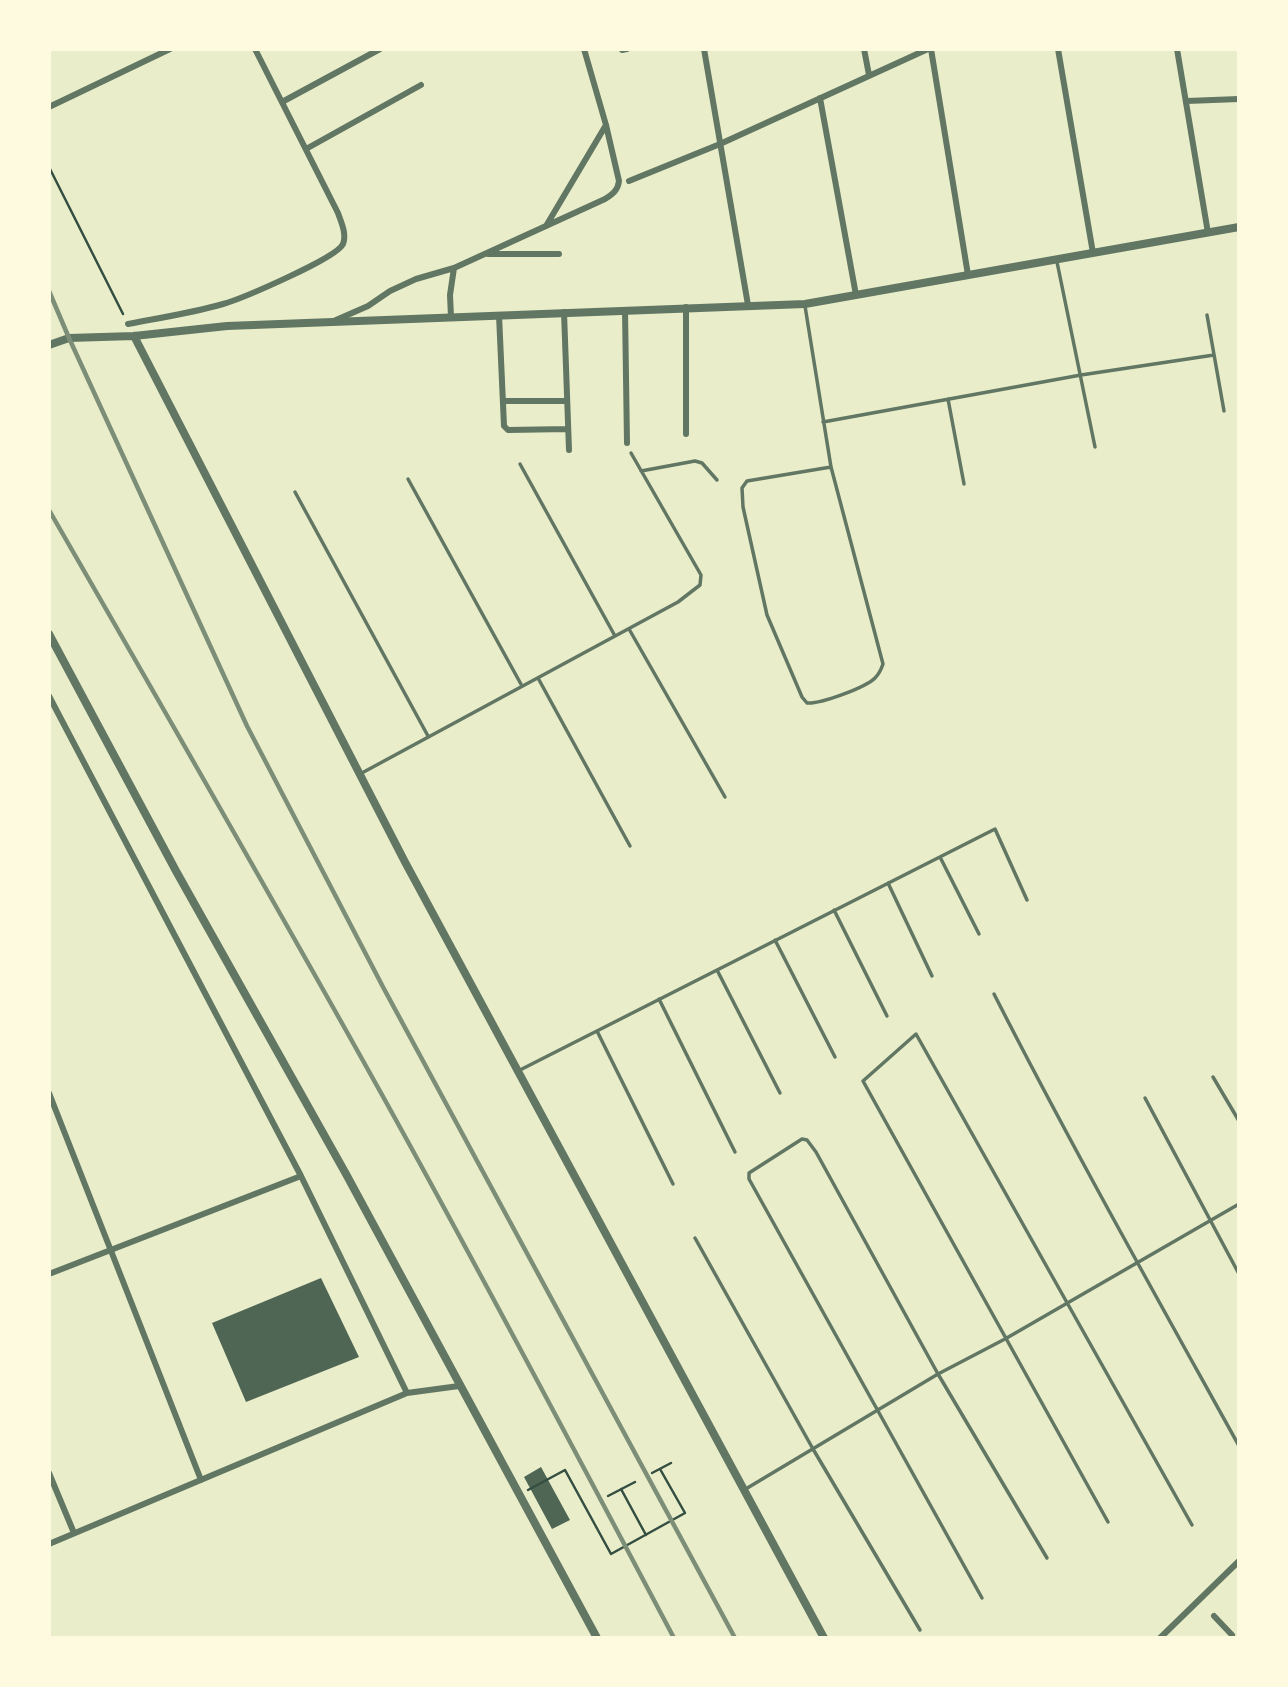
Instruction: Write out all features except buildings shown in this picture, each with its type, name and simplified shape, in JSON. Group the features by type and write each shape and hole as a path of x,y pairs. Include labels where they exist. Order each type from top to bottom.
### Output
{"street":[{"path":"49,107 170,49"},
{"path":"128,324 224,303 323,260 343,244 343,229 338,213 257,52 268,49"},
{"path":"282,102 380,49"},
{"path":"331,322 368,306 390,291 416,279 454,268 611,195 618,187 619,181 584,49"},
{"path":"704,49 748,305"},
{"path":"864,49 869,75"},
{"path":"629,181 720,144 930,49 968,275"},
{"path":"1058,49 1093,253"},
{"path":"1177,49 1208,233"},
{"path":"306,149 421,85"},
{"path":"820,98 856,295"},
{"path":"1187,101 1239,99"},
{"path":"546,226 606,125"},
{"path":"49,345 68,338 134,336 227,326 805,304 1239,227"},
{"path":"484,254 559,254"},
{"path":"451,317 450,295 454,268"},
{"path":"686,307 686,434"},
{"path":"625,310 627,443"},
{"path":"564,312 569,450"},
{"path":"499,315 504,426 508,430 568,429"},
{"path":"134,336 405,862 824,1638"},
{"path":"503,401 567,401"},
{"path":"49,634 597,1638"},
{"path":"49,696 301,1177 407,1392"},
{"path":"49,1093 201,1480"},
{"path":"49,1274 301,1177"},
{"path":"49,1544 407,1392 459,1385"},
{"path":"49,1473 74,1533"},
{"path":"1160,1638 1239,1561"},
{"path":"1214,1616 1231,1637 1239,1629"}],"lane":[{"path":"1056,260 1095,447"},
{"path":"805,304 831,467 883,664 872,681 814,704 807,703 802,697 767,615 743,508 742,488 747,481 831,467"},
{"path":"1207,315 1224,411"},
{"path":"823,422 1081,375 1214,355"},
{"path":"948,399 964,484"},
{"path":"359,774 678,602 699,584 699,571 631,453"},
{"path":"641,471 695,461 702,463 717,480"},
{"path":"520,464 615,636"},
{"path":"408,479 522,686"},
{"path":"295,492 429,737"},
{"path":"629,629 724,797"},
{"path":"538,678 630,846"},
{"path":"518,1070 995,829 1027,900"},
{"path":"940,857 979,934"},
{"path":"888,883 932,976"},
{"path":"834,911 887,1016"},
{"path":"775,940 835,1057"},
{"path":"717,970 780,1093"},
{"path":"994,994 1239,1446"},
{"path":"659,999 734,1152"},
{"path":"597,1031 673,1184"},
{"path":"1108,1522 863,1082 916,1034 1192,1525"},
{"path":"1213,1077 1239,1121"},
{"path":"1145,1098 1239,1274"},
{"path":"982,1598 748,1179 749,1173 802,1139 807,1140 816,1152 938,1374 1047,1558"},
{"path":"744,1490 938,1374 1005,1339 1239,1204"},
{"path":"695,1238 813,1449 920,1630"}],"path":[{"path":"49,167 128,324"},
{"path":"652,1473 671,1463"},
{"path":"519,1495 565,1470 611,1554 685,1513 660,1469"},
{"path":"608,1496 635,1482"},
{"path":"621,1489 646,1535"}],"railway":[{"path":"49,291 247,726 383,987 735,1638"},
{"path":"49,510 376,1084 674,1638"}]}
